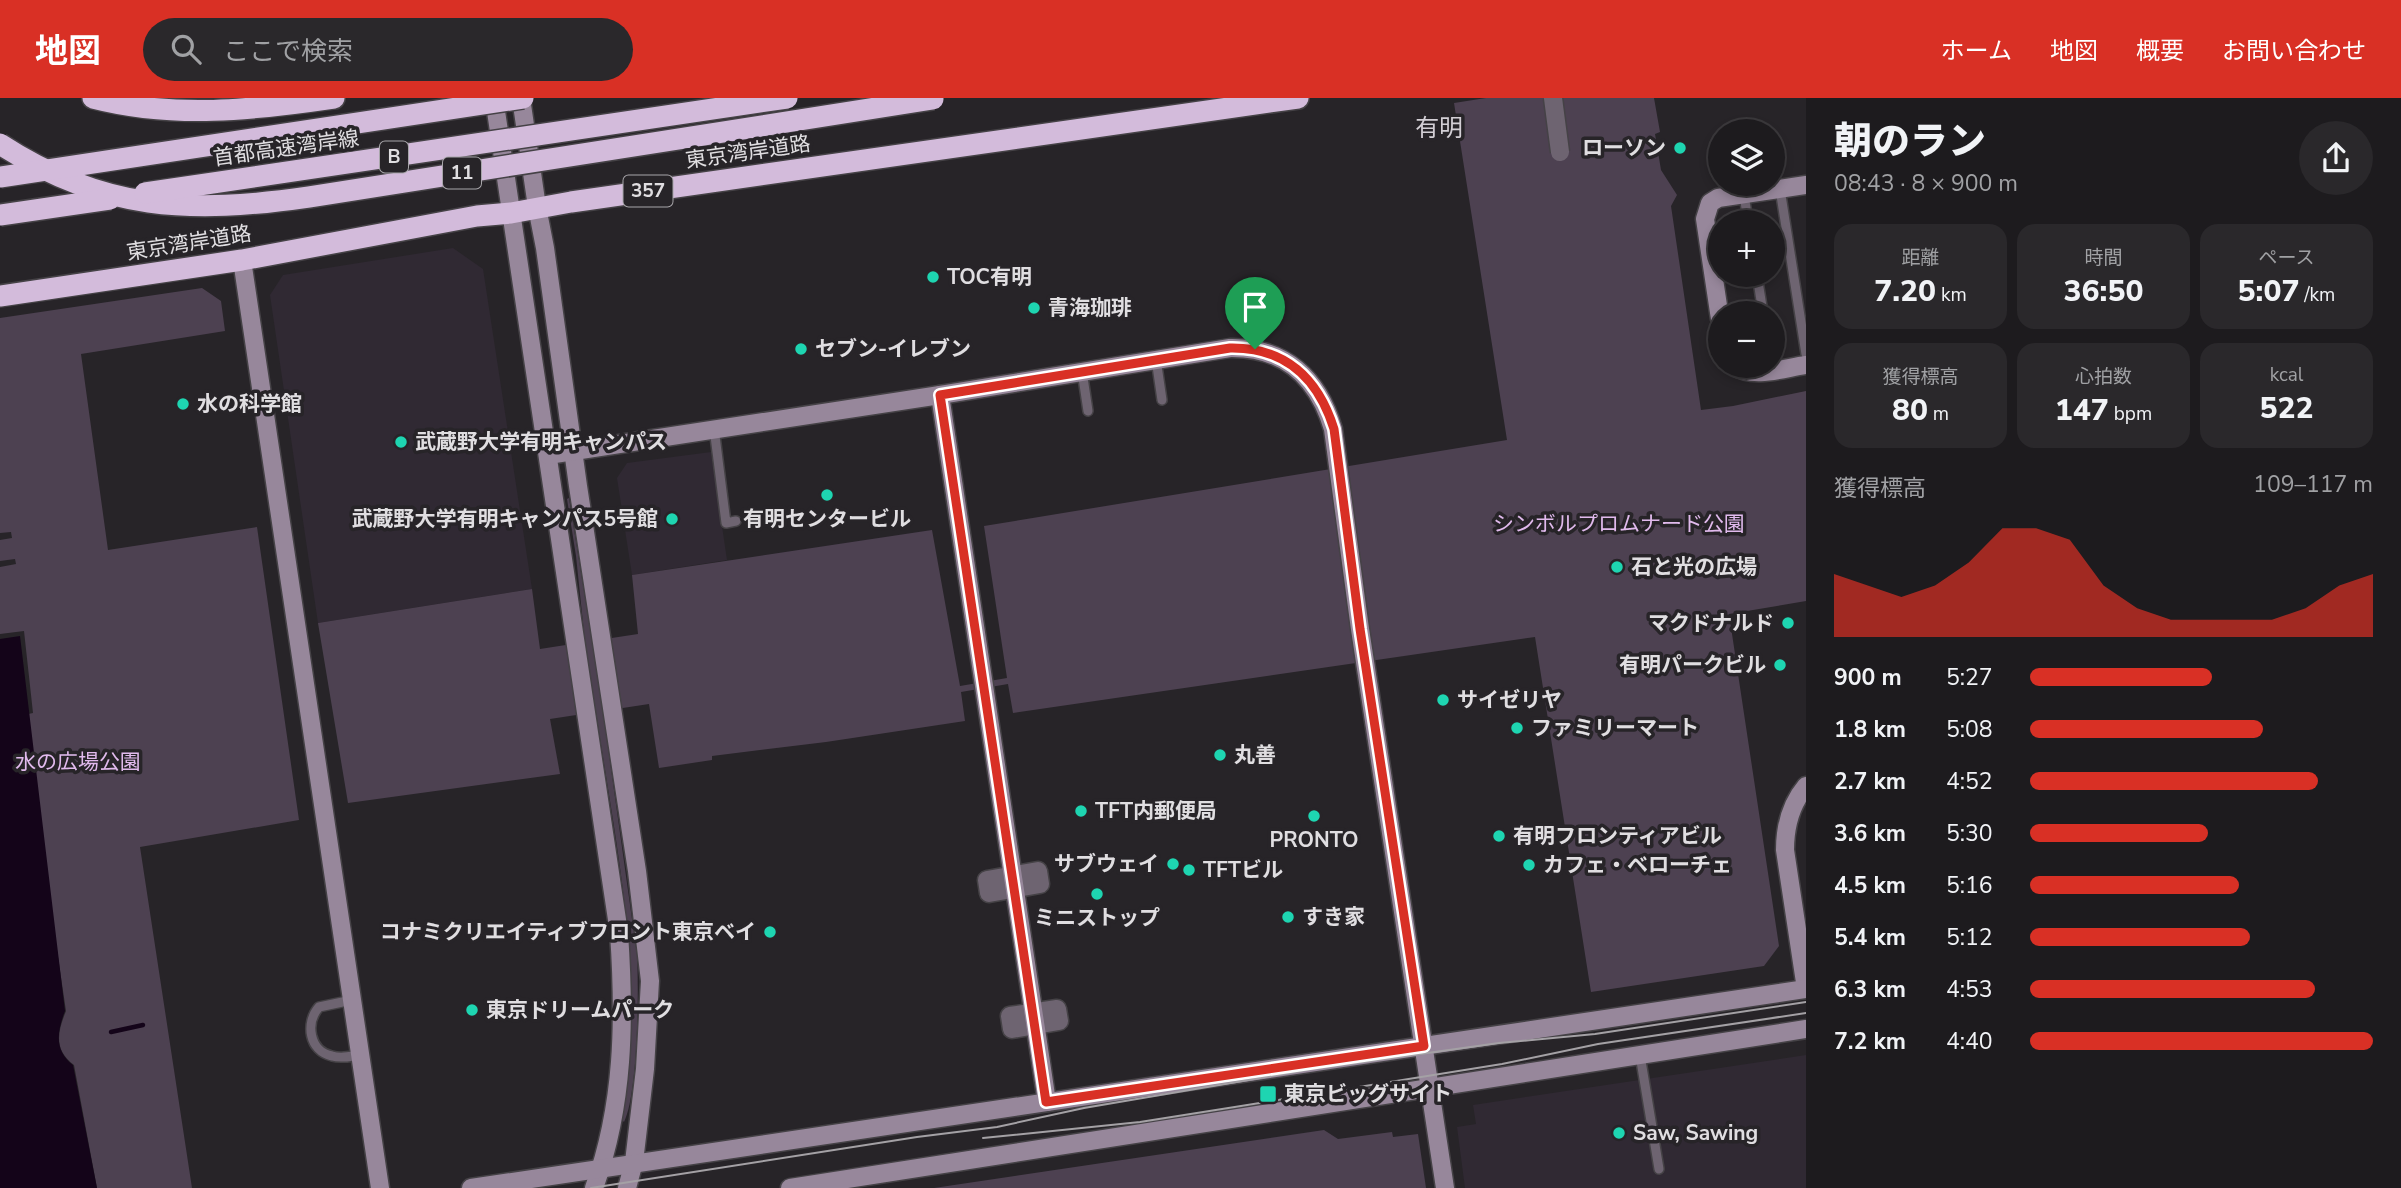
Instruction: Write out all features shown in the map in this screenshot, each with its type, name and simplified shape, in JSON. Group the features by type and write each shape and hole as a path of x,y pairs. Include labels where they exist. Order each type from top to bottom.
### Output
{"highway":[{"path":"93,98 151,110 184,111 252,109 334,98"},
{"name":"首都高速湾岸線","path":"0,177 522,98"},
{"name":"首都高速湾岸線","path":"0,215 787,98"},
{"name":"11","path":"0,144 57,177 112,196 146,202 226,205 309,197 935,98"},
{"name":"東京湾岸道路","path":"0,296 242,260 477,216 1298,98"}],"street":[{"path":"494,98 619,933 624,1000 623,1044 617,1091 594,1188"},
{"path":"522,98 637,871 650,981 645,1069 634,1162 627,1188"},
{"path":"1553,98 1560,152"},
{"path":"1785,187 1806,185"},
{"path":"1717,301 1706,211 1710,203 1718,198 1731,196"},
{"path":"242,260 380,1188"},
{"path":"548,455 1230,348 1268,352 1304,375 1328,409 1336,443 1360,629 1444,1188"},
{"path":"1785,367 1806,365"},
{"path":"940,395 1046,1102"},
{"path":"471,1188 1806,989 1785,850 1785,832 1792,807 1806,786"},
{"path":"790,1188 1806,1029"}],"lane":[{"path":"1781,196 1806,354"},
{"path":"1156,359 1162,400"},
{"path":"1082,371 1088,411"},
{"path":"714,428 726,523 736,521"},
{"path":"352,1000 319,1007 311,1021 310,1031 322,1052 343,1058 360,1055"},
{"path":"1640,1055 1658,1169"}],"shaded area":[{"name":"武蔵野大学有明キャンパス","path":"453,248 483,269 532,589 318,623 270,295 283,275"},
{"name":"武蔵野大学有明キャンパス5号館","path":"711,452 727,560 632,575 617,478 627,463"},
{"path":"20,636 65,1011 59,1040 63,1053 73,1065 97,1188 0,1188 0,639"},
{"name":"東京ビッグサイト","path":"1806,1055 1806,1188 1465,1188 1457,1127 1476,1124 1473,1105"}],"green space":[{"name":"シンボルプロムナード公園","path":"1486,98 1654,98 1660,132 1655,134 1661,170 1677,195 1671,206 1701,410 1806,391 1806,601 1729,614 1779,946 1764,966 1591,992 1535,637 1013,713 1008,684 961,692 965,721 712,756 712,760 659,768 649,704 603,711 637,955 635,1066 629,1108 624,1122 622,1120 629,1069 631,1017 630,966 620,864 596,712 550,719 560,774 348,803 318,623 532,589 540,649 585,642 569,498 592,641 638,634 632,575 932,530 960,686 1007,678 984,526 1507,440 1454,103"},
{"name":"水の広場公園","path":"202,288 221,301 225,331 81,354 108,550 257,527 299,820 140,847 192,1188 97,1188 74,1065 63,1053 59,1041 66,1011 37,815 0,720 33,713 24,631 0,634 0,567 16,564 15,559 0,561 0,540 12,538 11,532 0,533 0,318"},
{"path":"1324,1130 1338,1139 1392,1132 1393,1137 1418,1134 1426,1188 934,1188"}],"waterway":[{"path":"111,1032 143,1025"}],"tram line":[{"path":"591,1188 997,1127 1084,1108 1313,1069 1499,1043 1595,1034 1806,1002"},
{"path":"983,1138 1140,1122 1502,1064 1598,1044 1806,1013"}],"place":[{"name":"ローソン","path":"1680,148"},
{"name":"TOC有明","path":"933,277"},
{"name":"青海珈琲","path":"1034,308"},
{"name":"セブン-イレブン","path":"801,349"},
{"name":"水の科学館","path":"183,404"},
{"name":"武蔵野大学有明キャンパス","path":"401,442"},
{"name":"有明センタービル","path":"827,495"},
{"name":"武蔵野大学有明キャンパス5号館","path":"672,519"},
{"name":"石と光の広場","path":"1617,567"},
{"name":"マクドナルド","path":"1788,623"},
{"name":"有明パークビル","path":"1780,665"},
{"name":"サイゼリヤ","path":"1443,700"},
{"name":"ファミリーマート","path":"1517,728"},
{"name":"丸善","path":"1220,755"},
{"name":"TFT内郵便局","path":"1081,811"},
{"name":"PRONTO","path":"1314,816"},
{"name":"有明フロンティアビル","path":"1499,836"},
{"name":"サブウェイ","path":"1173,864"},
{"name":"カフェ・ベローチェ","path":"1529,865"},
{"name":"TFTビル","path":"1189,870"},
{"name":"ミニストップ","path":"1097,894"},
{"name":"すき家","path":"1288,917"},
{"name":"コナミクリエイティブフロント東京ベイ","path":"770,932"},
{"name":"東京ドリームパーク","path":"472,1010"},
{"name":"東京ビッグサイト","path":"1268,1094"},
{"name":"Saw, Sawing","path":"1619,1133"}],"district":[{"name":"有明","path":"1439,128"}],"route":[{"path":"1255,349 1280,358 1312,383 1328,409 1334,429 1360,629 1424,1046 1046,1102 940,395 1208,350 1255,349"}]}
